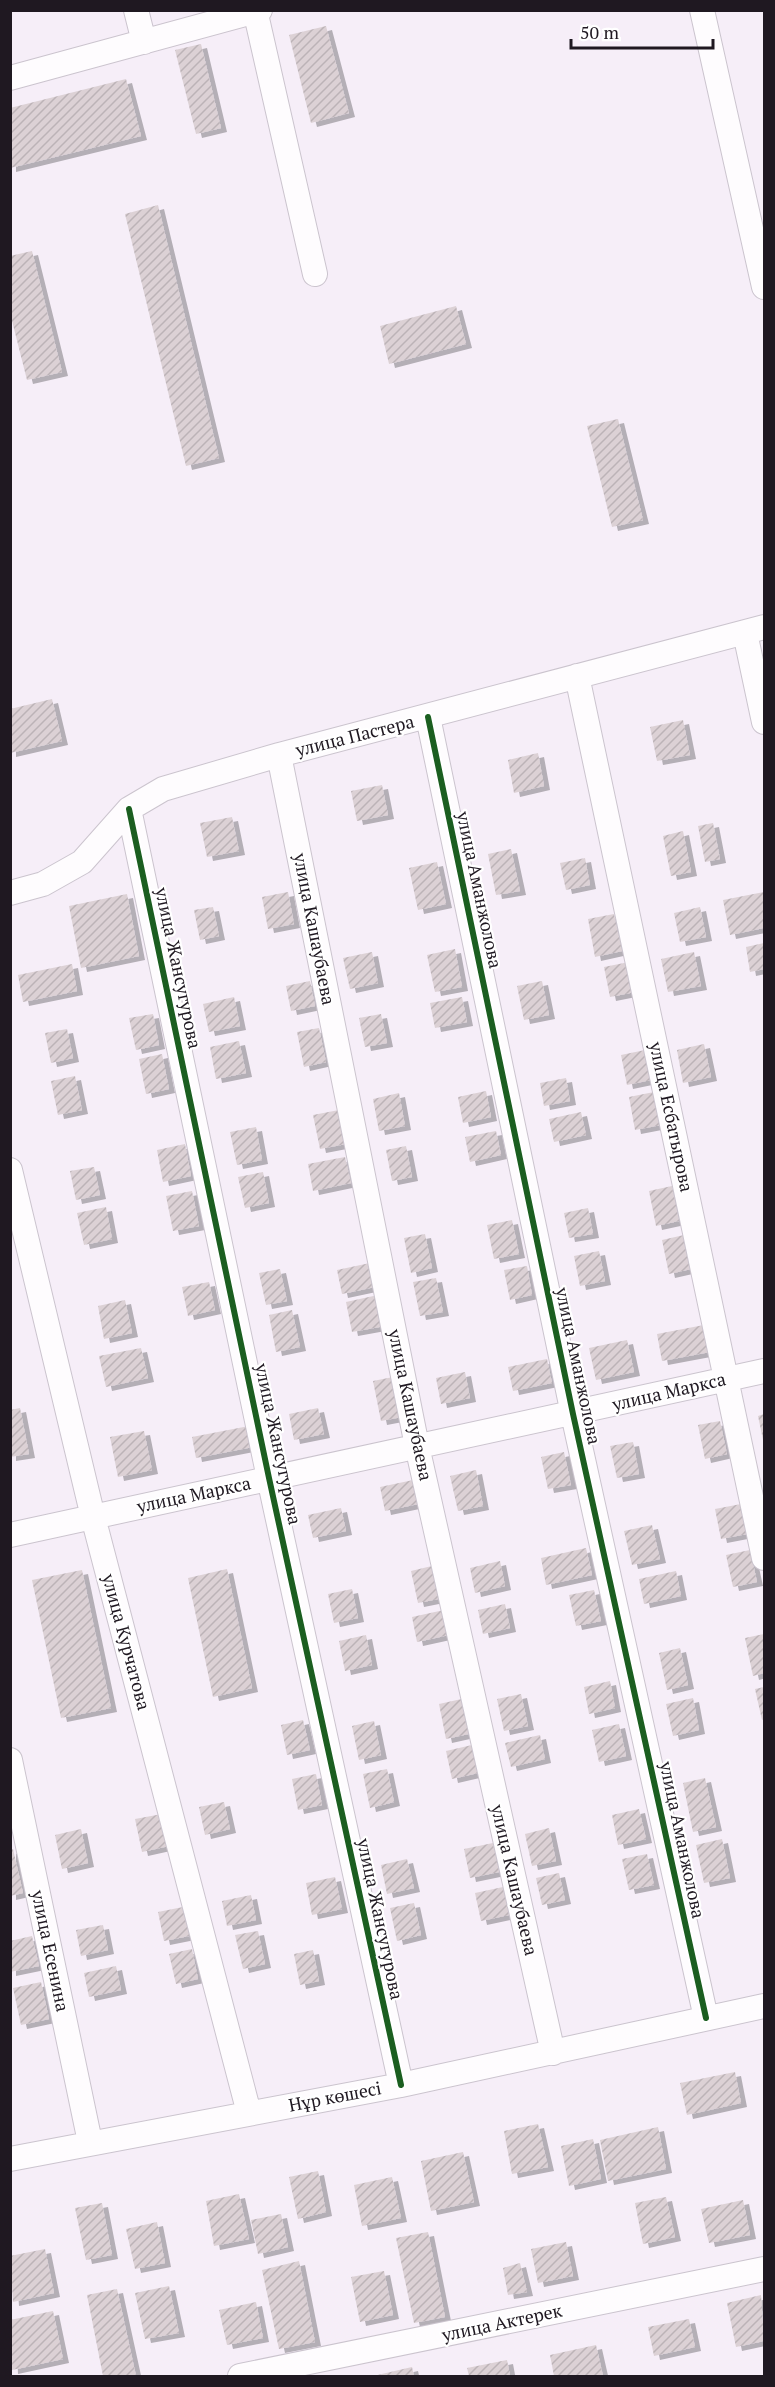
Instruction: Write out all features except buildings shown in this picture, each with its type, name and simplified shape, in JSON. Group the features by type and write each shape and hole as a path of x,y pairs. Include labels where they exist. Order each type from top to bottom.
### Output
{"street":[{"path":"136,10 144,42"},
{"path":"702,10 755,194 765,287"},
{"path":"10,78 256,11 315,274"},
{"path":"755,630 765,722"},
{"name":"улица Пастера","path":"10,893 44,884 82,862 129,809 163,789 279,755 755,630"},
{"name":"улица Есбатырова","path":"577,676 765,1558"},
{"name":"улица Аманжолова","path":"428,717 573,1414 706,2018"},
{"name":"улица Кашаубаева","path":"279,755 417,1446 553,2053"},
{"name":"улица Жансугурова","path":"129,809 269,1478 401,2085"},
{"name":"улица Курчатова","path":"10,1170 93,1517 249,2113"},
{"name":"улица Маркса","path":"10,1535 765,1371"},
{"name":"улица Есенина","path":"10,1760 90,2142"},
{"name":"Нұр көшесі","path":"10,2159 90,2142 401,2085 765,2006"},
{"name":"улица Актерек","path":"240,2376 765,2269"}],"cycle path":[{"path":"428,717 573,1414 706,2018"},
{"path":"129,809 269,1478 401,2085"}]}
